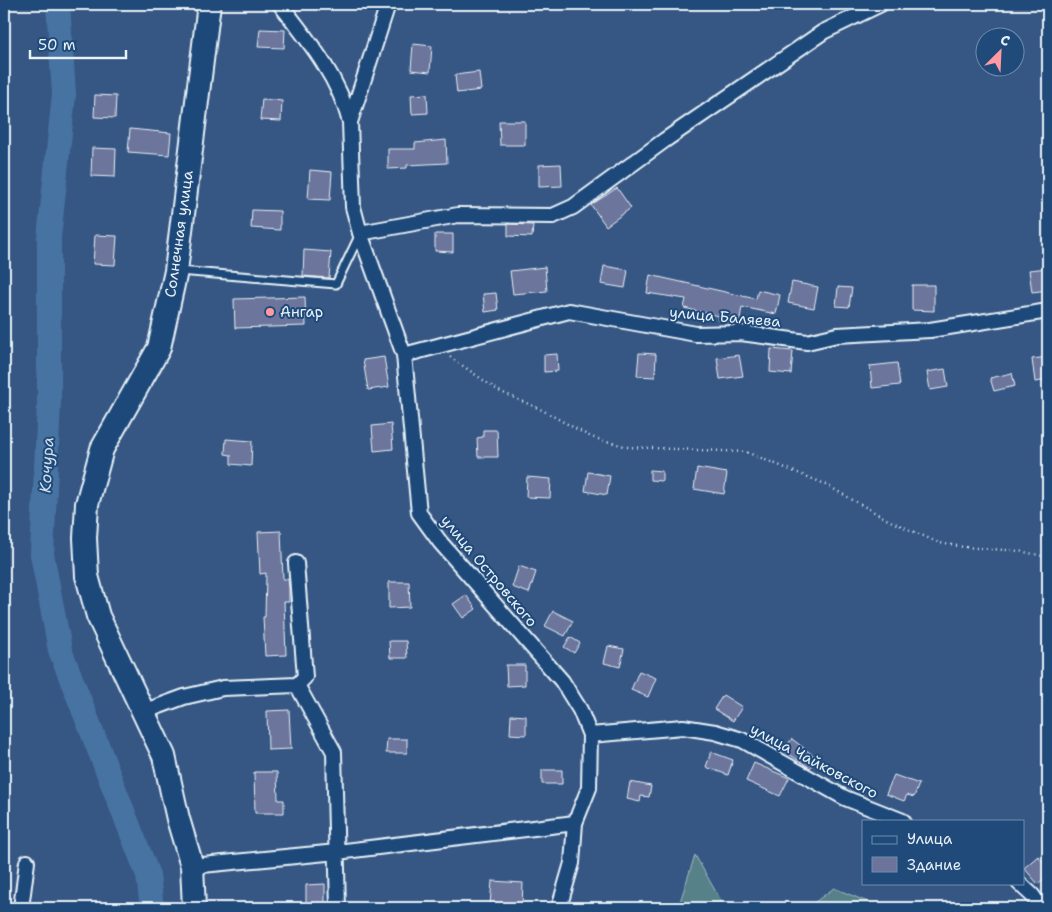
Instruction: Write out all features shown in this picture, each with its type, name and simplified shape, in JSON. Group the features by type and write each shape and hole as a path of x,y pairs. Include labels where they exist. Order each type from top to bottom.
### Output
{"main road":[{"name":"Солнечная улица","path":"194,908 192,866 178,819 164,756 98,616 87,576 87,504 102,449 159,348 176,271 209,4"}],"street":[{"name":"улица Островского","path":"280,4 322,58 346,106 350,122 353,207 360,233 404,356 419,513 440,542 562,681 580,710 590,735 589,788 576,823 572,862 560,908"},
{"name":"улица Островского","path":"350,122 388,4"},
{"path":"360,233 458,215 553,216 573,207 664,140 823,32 881,4"},
{"name":"улица Баляева","path":"404,356 569,311 696,334 742,334 807,342 837,336 930,330 1048,311"},
{"path":"144,712 184,697 223,688 297,685 305,677 296,563"},
{"path":"297,685 334,752 338,908"},
{"name":"улица Чайковского","path":"590,735 682,727 715,732 757,747 845,798 900,820"},
{"path":"192,866 337,852 576,823"},
{"path":"21,908 27,862"},
{"path":"1020,884 1042,908"}],"lane":[{"path":"176,271 336,284 360,233"}],"path":[{"path":"434,348 499,391 540,409 591,437 628,447 746,452 825,484 888,520 939,543 1019,551 1048,557"}],"green space":[{"path":"695,855 725,908 678,908"},
{"path":"834,888 882,908 807,908"}],"building":[{"path":"260,29 285,30 284,48 258,47"},
{"path":"413,44 432,46 430,72 411,70"},
{"path":"479,72 481,90 457,93 455,75"},
{"path":"427,94 428,113 412,114 411,95"},
{"path":"95,95 116,96 115,118 94,117"},
{"path":"262,99 282,101 281,121 260,120"},
{"path":"499,121 525,121 525,145 500,145"},
{"path":"130,129 171,133 169,155 128,152"},
{"path":"446,140 447,163 407,165 407,168 388,169 388,149 415,149 415,143"},
{"path":"92,148 116,149 115,177 91,176"},
{"path":"561,164 562,186 539,187 539,165"},
{"path":"310,170 332,172 330,200 308,199"},
{"path":"617,188 631,208 606,226 591,205"},
{"path":"252,210 280,211 280,230 251,228"},
{"path":"508,224 533,225 532,237 508,236"},
{"path":"435,234 453,234 453,252 435,251"},
{"path":"95,235 117,236 115,265 93,264"},
{"path":"304,250 331,252 329,278 303,276"},
{"path":"604,266 628,270 625,288 601,284"},
{"path":"545,267 547,291 513,294 510,271"},
{"path":"1048,268 1048,290 1032,292 1029,270"},
{"path":"650,275 756,299 758,290 780,295 776,314 742,307 739,324 718,320 719,316 684,308 686,299 647,293"},
{"path":"792,282 818,287 814,308 788,303"},
{"path":"912,285 934,285 934,311 912,310"},
{"path":"838,287 852,288 849,307 836,306"},
{"path":"496,293 498,310 485,312 483,294"},
{"name":"Ангар","path":"305,297 306,326 235,328 234,299"},
{"path":"771,349 793,351 791,374 770,372"},
{"path":"639,353 656,354 655,377 637,376"},
{"path":"557,354 558,371 544,372 544,355"},
{"path":"739,355 743,376 720,379 717,358"},
{"path":"384,357 389,387 368,390 363,360"},
{"path":"1048,357 1048,380 1035,382 1032,359"},
{"path":"897,363 900,385 872,388 870,366"},
{"path":"945,369 948,387 930,390 927,372"},
{"path":"1012,373 1015,386 994,391 990,378"},
{"path":"391,424 393,449 374,451 372,426"},
{"path":"483,430 497,430 498,457 478,457 477,438 483,437"},
{"path":"226,439 252,441 251,466 231,464 231,455 225,454"},
{"path":"697,468 727,473 724,494 694,489"},
{"path":"650,470 662,471 662,481 650,480"},
{"path":"588,472 610,476 607,495 585,491"},
{"path":"527,477 551,479 550,498 526,497"},
{"path":"281,531 283,579 288,579 289,588 289,602 284,602 286,655 265,656 263,617 265,617 266,573 260,574 258,532"},
{"path":"519,566 536,572 529,593 512,587"},
{"path":"389,582 409,582 410,607 389,608"},
{"path":"466,595 476,609 463,618 453,604"},
{"path":"553,611 573,621 565,636 545,626"},
{"path":"570,637 580,643 574,653 564,647"},
{"path":"389,641 406,641 407,658 390,658"},
{"path":"608,646 624,649 620,667 604,663"},
{"path":"506,665 525,665 525,685 507,686"},
{"path":"639,671 656,678 648,697 631,690"},
{"path":"723,695 742,707 733,721 714,709"},
{"path":"289,710 291,749 268,750 267,711"},
{"path":"511,715 526,716 526,735 510,734"},
{"path":"387,739 407,739 407,753 386,753"},
{"path":"792,739 818,759 810,768 783,750"},
{"path":"711,752 733,760 728,775 706,767"},
{"path":"754,763 789,778 780,796 746,781"},
{"path":"542,770 562,770 562,784 542,784"},
{"path":"254,772 277,772 278,800 284,800 284,813 255,813"},
{"path":"894,775 919,784 914,797 907,795 904,801 886,794"},
{"path":"630,782 651,786 649,797 641,796 640,802 627,799"},
{"path":"1038,856 1048,867 1048,875 1038,884 1024,868"},
{"path":"492,881 523,883 522,907 490,905"},
{"path":"325,884 325,908 306,908 306,885"}],"waterway":[{"name":"Кочура","path":"58,4 64,94 49,238 49,403 42,554 60,650 148,875 152,908"}],"place":[{"name":"Ангар","path":"270,312"}]}
